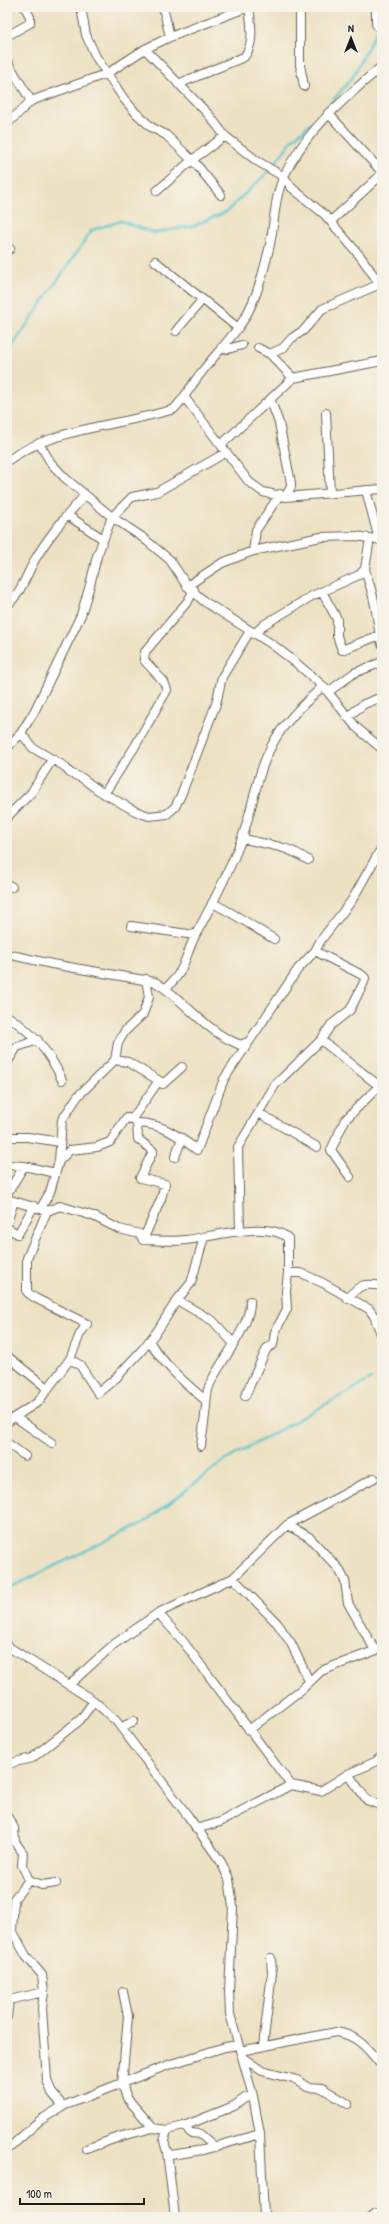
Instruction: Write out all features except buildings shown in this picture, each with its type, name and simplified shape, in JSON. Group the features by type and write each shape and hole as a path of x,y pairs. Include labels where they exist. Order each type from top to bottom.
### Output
{"street":[{"path":"7,36 30,23 30,17 24,7"},
{"path":"81,7 86,35 96,57 136,113 151,127 166,135 192,160 221,194"},
{"path":"163,7 170,37"},
{"path":"7,124 31,101 52,92 108,73 145,49 170,37 248,7 251,32 249,51 244,57 178,84"},
{"path":"300,7 300,65 304,86"},
{"path":"376,7 376,24 382,32"},
{"path":"145,49 209,115 225,136 257,160 284,177 292,188 314,204 332,221 381,286 349,296 322,309 304,330 292,338 283,348 270,354"},
{"path":"7,61 9,71 31,101"},
{"path":"7,461 21,451 39,443 174,409 185,398 191,385 238,328 251,305 260,282 273,233 278,195 284,177 298,152 328,113 382,66"},
{"path":"328,113 382,173 332,221"},
{"path":"157,191 192,160 225,136"},
{"path":"155,261 238,328"},
{"path":"176,331 202,300"},
{"path":"221,348 228,349 242,345"},
{"path":"258,348 270,354 293,378"},
{"path":"7,748 21,733 50,682 81,615 97,556 112,518 132,497 157,492 223,449 293,378 382,361"},
{"path":"185,398 249,482 263,492 282,496 330,494 382,489"},
{"path":"254,551 256,530 291,482 278,423 271,401"},
{"path":"326,413 330,494"},
{"path":"39,443 51,463 85,495 112,518 142,537 170,560 190,588 205,602 295,662 323,686 356,727 382,749"},
{"path":"21,733 33,748 104,794 136,811 149,816 167,814 175,807 216,704 224,673 252,632 312,596 359,575 365,569 377,540 366,490"},
{"path":"7,605 18,592 29,568 54,530 85,495"},
{"path":"67,515 104,539"},
{"path":"104,794 134,748 167,690 164,682 144,660 145,652 188,601 190,588 222,563 254,551 321,537 356,536 377,540"},
{"path":"365,569 375,603 382,644"},
{"path":"322,592 337,619 337,636 342,650 380,629"},
{"path":"328,692 354,672 382,662"},
{"path":"166,988 177,979 183,969 195,935 212,903 242,838 265,759 273,741 296,712 323,686"},
{"path":"347,716 364,704 382,697"},
{"path":"7,818 31,793 52,760"},
{"path":"242,838 285,847 308,860"},
{"path":"59,1161 70,1150 97,1147 110,1142 126,1118 134,1121 149,1123 182,1138 197,1150 224,1079 298,970 315,951 321,940 352,900 382,848"},
{"path":"212,903 239,916 250,925 274,939"},
{"path":"131,926 195,935"},
{"path":"240,1231 238,1147 274,1085 321,1040 331,1025 350,1010 364,982 365,978 315,951"},
{"path":"8,955 103,973 146,979 166,988 181,1003 216,1032 240,1045 248,1042"},
{"path":"7,1228 18,1234 41,1208 50,1192 59,1161 62,1120 78,1096 115,1060 118,1043 125,1031 143,1014 149,997 146,979"},
{"path":"7,1016 38,1040 51,1058 62,1080"},
{"path":"7,1063 16,1047 38,1040"},
{"path":"321,1040 380,1084 345,1120 331,1150 350,1177"},
{"path":"115,1060 128,1062 163,1084"},
{"path":"163,1084 182,1067"},
{"path":"143,1240 161,1199 165,1184 140,1178 153,1151 138,1139 134,1121 150,1095 153,1087 158,1082 163,1084"},
{"path":"259,1113 317,1147"},
{"path":"7,1137 28,1137 60,1142"},
{"path":"175,1157 182,1138"},
{"path":"7,1165 24,1166 55,1173"},
{"path":"7,1194 24,1166"},
{"path":"7,1223 11,1200 41,1208 60,1206 93,1216 119,1229 140,1234 143,1240"},
{"path":"7,1422 38,1402 70,1359 80,1334 87,1324 35,1298 28,1292 27,1258 41,1208"},
{"path":"143,1240 184,1241 240,1231 273,1231 288,1238 286,1314 275,1332 273,1345 267,1348 245,1396"},
{"path":"70,1359 80,1365 98,1393 116,1378 149,1341 176,1300 191,1283 204,1238"},
{"path":"288,1273 301,1273 323,1283 347,1298 369,1309 374,1316 381,1334"},
{"path":"347,1298 357,1288 366,1283 382,1286"},
{"path":"176,1300 213,1321 234,1344"},
{"path":"201,1446 206,1413 205,1400 210,1384 234,1344 246,1317 250,1301"},
{"path":"149,1341 158,1355 179,1378 205,1400"},
{"path":"7,1356 47,1388"},
{"path":"15,1417 52,1443"},
{"path":"7,1443 25,1456"},
{"path":"69,1685 113,1645 158,1613 234,1578 287,1525 374,1478"},
{"path":"249,1730 302,1689 309,1680 321,1671 378,1649 348,1603 345,1581 339,1569 309,1537 287,1525"},
{"path":"234,1578 277,1623 291,1643 309,1680"},
{"path":"158,1613 182,1640 291,1785"},
{"path":"7,1646 94,1701 122,1727 221,1862 229,1879 233,1907 229,1991 230,2014 254,2096 260,2134 264,2217"},
{"path":"7,1764 32,1758 80,1720 94,1701"},
{"path":"122,1727 134,1721"},
{"path":"196,1829 220,1822 291,1785 321,1791 348,1774 375,1762 382,1756"},
{"path":"348,1774 367,1800 382,1806"},
{"path":"7,1816 14,1828 15,1842 23,1853 22,1865 29,1880 42,1885 56,1883"},
{"path":"29,1880 14,1899 12,1930 26,1956 42,1975 44,1992 42,2008 47,2080 52,2093 63,2106"},
{"path":"263,2046 272,1974 271,1958"},
{"path":"7,2017 9,2000 44,1992"},
{"path":"123,1992 128,2016 122,2084 127,2098 153,2128"},
{"path":"7,2150 39,2121 63,2106 168,2065 263,2046 273,2046 329,2032 344,2033 359,2039 382,2066"},
{"path":"240,2051 262,2071 297,2080 307,2087 322,2088 348,2104"},
{"path":"86,2150 122,2136 153,2128 167,2130 184,2126 234,2106 245,2098 254,2096"},
{"path":"184,2126 191,2133 200,2134 215,2147"},
{"path":"167,2130 164,2141 167,2152 174,2217"},
{"path":"167,2152 171,2155 215,2147 260,2134"}],"waterway":[{"path":"7,354 92,230 121,221 154,233 193,226 226,212 271,169 292,140 320,115 352,78 377,30"},
{"path":"7,1589 145,1522 224,1461 371,1379"}]}
